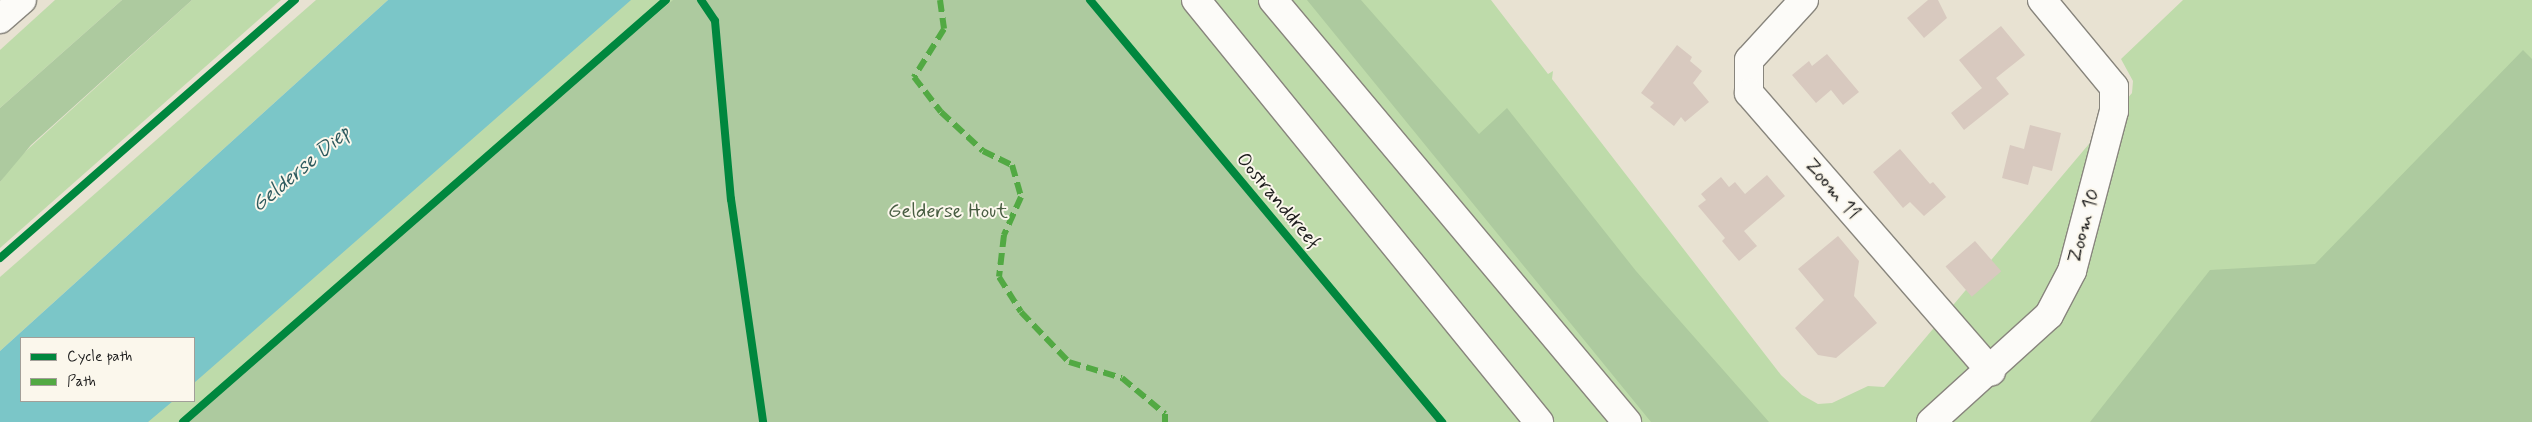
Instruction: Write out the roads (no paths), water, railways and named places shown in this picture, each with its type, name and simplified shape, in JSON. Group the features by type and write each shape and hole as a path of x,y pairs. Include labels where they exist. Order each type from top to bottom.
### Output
{"main road":[{"path":"0,19 22,0"},
{"path":"1196,0 1539,422"},
{"path":"1273,0 1627,422"},
{"name":"Zoom 11","path":"1804,0 1749,60 1749,93 1991,371"},
{"name":"Zoom 10","path":"1931,422 1991,371 2049,316 2072,272 2114,111 2114,87 2042,0"}],"water":[{"name":"Gelderse Diep","path":"388,0 631,0 195,382 195,337 20,337 20,402 172,402 148,422 0,422 0,351"}],"park label":[{"name":"Gelderse Hout","path":"948,211"}]}
